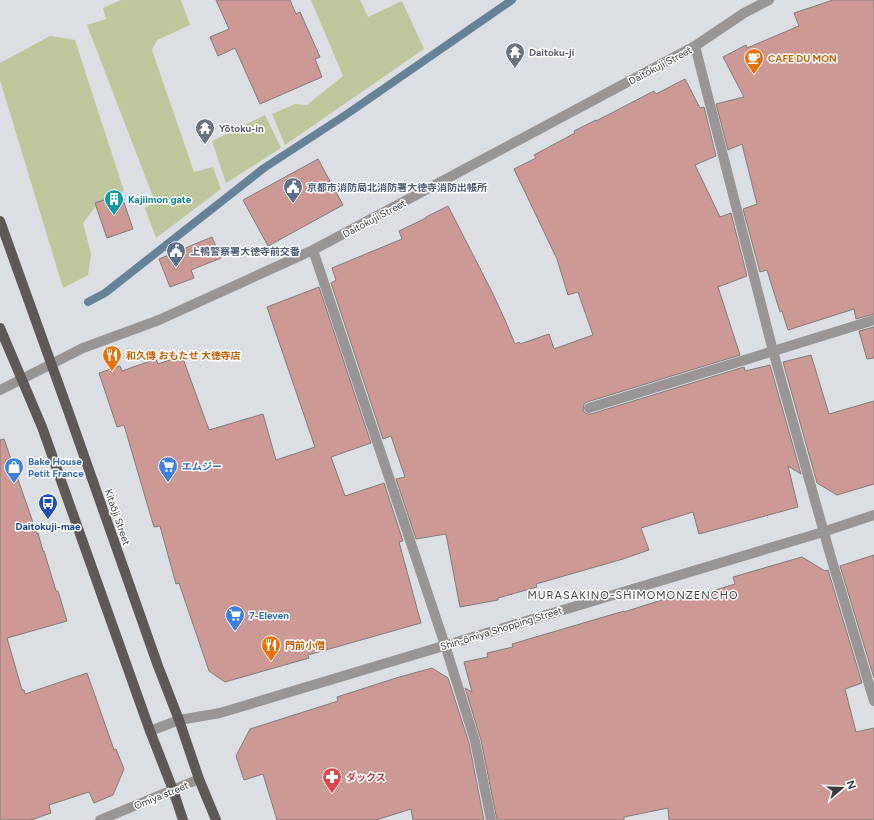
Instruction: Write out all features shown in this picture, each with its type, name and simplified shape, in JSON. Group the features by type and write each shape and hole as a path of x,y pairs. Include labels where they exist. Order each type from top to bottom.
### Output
{"main road":[{"name":"Kitaōji Street","path":"0,222 158,666 179,720 199,780 216,820"},
{"path":"0,328 42,427 183,820"}],"street":[{"name":"Daitokuji Street","path":"0,390 83,348 160,320 313,250 695,46 744,13 770,0"},
{"path":"695,46 773,351 823,532 874,701"},
{"path":"313,250 445,645 475,741 491,820"},
{"path":"589,408 874,320"},
{"name":"Shin-ōmiya Shopping Street","path":"150,731 179,720 220,713 823,532 874,515"},
{"name":"Omiya street","path":"100,820 199,780"}],"green space":[{"path":"121,0 181,0 190,25 157,40 152,50 194,172 213,167 221,189 156,238 145,208 155,202 87,25 106,19 103,8"},
{"path":"311,0 360,0 368,17 402,1 424,49 285,145 272,114 295,104 307,105 343,76"},
{"path":"50,36 75,40 124,191 100,201 83,223 91,254 88,275 63,288 0,80 0,63"},
{"path":"265,115 281,148 226,183 212,141"}],"building":[{"path":"216,0 290,0 296,14 300,12 320,57 315,59 322,77 260,104 235,48 218,56 210,37 229,29"},
{"path":"833,0 874,0 874,314 856,319 854,309 788,330 782,311 780,312 767,270 760,272 743,209 757,204 742,144 728,150 716,104 744,97 723,57 746,45 747,48 799,26 794,13"},
{"path":"685,79 700,108 704,107 716,156 695,165 720,217 731,213 747,276 718,287 740,355 587,402 584,404 583,410 585,413 591,414 744,367 745,371 770,365 801,474 788,466 798,507 699,534 693,512 641,528 649,550 536,584 537,587 498,598 498,600 460,607 446,534 416,539 396,479 405,477 391,436 383,439 331,283 336,280 332,268 402,239 399,231 448,206 492,292 515,344 519,342 520,344 549,334 554,349 593,335 578,292 568,295 557,259 514,169 536,158 534,155 575,133 574,131 654,91 656,94"},
{"path":"318,159 343,205 268,246 243,200"},
{"name":"Kajiimon gate","path":"121,194 133,229 107,238 95,203"},
{"path":"212,237 221,258 191,270 194,278 170,287 159,259"},
{"path":"319,287 371,443 331,457 345,496 384,483 403,541 399,542 421,623 308,655 309,658 225,682 209,671 179,583 176,584 160,526 154,527 124,425 117,427 99,373 120,366 122,371 156,359 158,364 182,356 209,430 263,414 276,460 315,447 267,307"},
{"path":"874,327 874,358 867,359 859,331"},
{"path":"811,355 829,414 874,401 874,484 837,495 817,483 783,362"},
{"path":"4,439 37,534 38,533 67,621 7,638 22,690 24,690 25,694 87,673 114,750 116,749 124,769 113,795 94,803 89,792 49,805 51,813 31,820 0,820 0,440"},
{"path":"874,555 874,678 840,566"},
{"path":"802,557 825,571 828,570 862,683 845,689 856,732 874,728 874,820 669,820 668,808 624,817 624,820 497,820 481,740 465,688 472,692 464,662 488,657 487,653 513,647 512,644 624,612 690,591 692,597 735,584 733,577"},
{"path":"432,668 448,678 469,743 484,820 413,820 411,809 376,820 277,820 263,774 244,780 236,756 250,729 338,701 337,697"}],"waterway":[{"path":"88,302 105,293 264,168 347,114 512,0"}],"place":[{"name":"Daitoku-ji","path":"515,69"},
{"name":"CAFE DU MON","path":"754,75"},
{"name":"Yōtoku-in","path":"205,145"},
{"name":"京都市消防局北消防署大徳寺消防出帳所","path":"293,204"},
{"name":"Kajiimon gate","path":"114,216"},
{"name":"上鴨警察署大徳寺前交番","path":"176,268"},
{"name":"和久傳 おもたせ 大徳寺店","path":"112,372"},
{"name":"エムジー","path":"168,483"},
{"name":"Bake House Petit France","path":"14,484"},
{"name":"Daitokuji-mae","path":"48,520"},
{"name":"7-Eleven","path":"235,632"},
{"name":"門前小僧","path":"271,662"},
{"name":"ダックス","path":"332,794"}],"district":[{"name":"MURASAKINO-SHIMOMONZENCHO","path":"633,595"}]}
